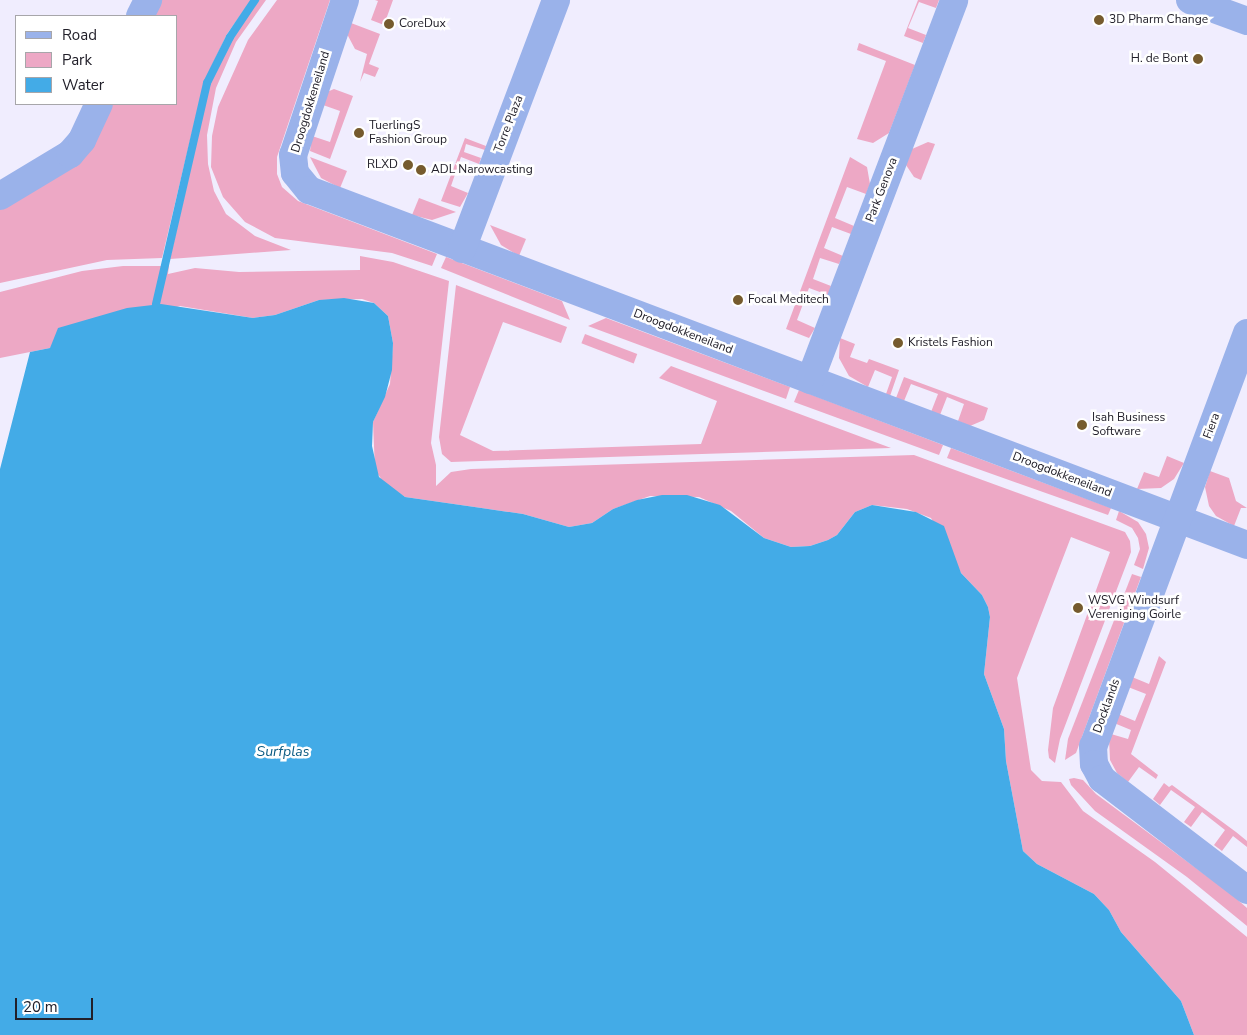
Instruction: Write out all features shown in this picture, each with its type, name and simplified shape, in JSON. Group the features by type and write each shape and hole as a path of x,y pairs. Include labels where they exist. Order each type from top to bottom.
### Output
{"street":[{"path":"140,15 148,0"},
{"name":"Droogdokkeneiland","path":"345,0 300,131 294,155 295,173 309,190 1247,545"},
{"name":"Torre Plaza","path":"462,249 556,0"},
{"name":"Park Genova","path":"810,380 954,0"},
{"path":"1190,0 1247,21"},
{"path":"0,196 70,154 82,140 99,105"},
{"name":"Fiera","path":"1177,518 1247,333"},
{"name":"Docklands","path":"1177,518 1098,729 1093,746 1094,764 1102,779 1247,890"}],"green space":[{"path":"159,0 251,0 227,34 204,82 162,258 107,260 0,283 0,207 109,105 178,105 178,15 152,15"},
{"path":"258,0 266,0 236,42 216,88 207,135 208,164 214,191 226,214 255,236 291,250 170,259 210,84 235,33"},
{"path":"277,0 330,0 277,157 277,174 282,187 298,201 437,254 432,266 392,253 275,238 245,222 223,197 211,167 212,136 218,107 248,40"},
{"path":"375,0 393,0 384,25 371,20 378,1"},
{"path":"918,0 939,0 936,8 919,2 908,28 926,35 923,43 904,36"},
{"path":"351,23 380,34 369,64 379,68 375,77 364,73 360,82 367,54 355,49 347,34"},
{"path":"859,43 915,65 889,133 873,143 857,139 886,61 857,50"},
{"path":"334,89 353,96 330,159 310,151 312,136 330,142 340,111 323,105 327,92"},
{"path":"465,138 486,146 485,150 466,144 464,152 481,158 479,164 461,157 451,186 468,193 460,207 441,201"},
{"path":"928,142 935,144 921,180 914,177 906,165 912,149"},
{"path":"310,157 347,171 340,188 321,178"},
{"path":"850,157 867,167 870,184 866,194 847,187 835,218 854,226 851,234 832,227 824,248 843,256 839,264 820,258 813,279 831,286 828,295 809,288 797,320 815,328 809,338 786,329"},
{"path":"419,198 456,212 432,220 412,215"},
{"path":"490,225 526,239 519,256 501,245"},
{"path":"360,256 393,262 449,281 431,443 436,465 436,486 451,472 471,469 914,455 1125,532 1130,541 1131,552 1060,739 1055,763 1049,758 1048,750 1053,708 1110,552 1071,537 1017,678 1031,770 1042,781 1061,782 1083,811 1155,862 1247,937 1247,1035 1194,1035 1181,1001 1121,932 1109,910 1094,894 1037,864 1023,851 1006,761 1004,729 984,674 990,617 988,607 982,595 961,573 931,518 907,509 872,505 855,512 837,535 828,540 810,546 791,547 764,538 731,511 699,497 650,496 613,509 592,523 569,527 523,514 405,497 384,483 375,470 373,422 390,384 393,343 388,316 374,303 362,299 319,300 275,315 253,318 180,306 50,348 0,358 0,292 82,271 123,266 169,266 168,274 195,268 239,272 360,270"},
{"path":"446,257 562,301 570,320 441,268"},
{"path":"456,285 567,327 561,343 503,322 460,435 493,451 701,444 717,401 659,378 671,366 891,448 451,462 442,454 439,437"},
{"path":"606,318 790,387 786,399 588,326"},
{"path":"585,334 637,354 634,363 581,343"},
{"path":"840,338 855,344 850,357 867,363 869,359 899,370 890,396 886,394 892,377 875,370 868,387 849,376 839,358"},
{"path":"904,377 988,408 984,420 970,426 958,421 964,404 947,397 940,415 931,412 938,394 911,384 904,401 896,398"},
{"path":"799,390 943,445 939,455 794,402"},
{"path":"951,448 1111,508 1108,515 947,458"},
{"path":"1167,456 1184,463 1174,479 1161,488 1137,489 1144,472 1159,477"},
{"path":"1210,471 1229,478 1236,501 1247,508 1241,508 1234,526 1216,516 1209,506 1205,487"},
{"path":"1119,511 1138,522 1146,534 1149,548 1143,569 1134,565 1140,549 1138,538 1132,528 1116,520"},
{"path":"1132,574 1141,577 1076,753 1065,760 1068,739"},
{"path":"1159,656 1166,662 1131,754 1158,775 1156,779 1139,767 1128,782 1117,773 1110,760 1109,738 1111,734 1128,739 1131,730 1114,723 1118,714 1135,721 1146,694 1128,687 1132,677 1149,684"},
{"path":"1069,779 1083,780 1096,794 1231,894 1247,908 1247,926 1187,877 1095,811 1071,785"},
{"path":"1164,783 1169,787 1172,785 1236,832 1247,841 1247,847 1233,836 1222,851 1214,845 1225,830 1202,812 1191,827 1184,822 1195,807 1171,790 1160,805 1153,799"}],"water":[{"name":"Surfplas","path":"344,298 374,303 388,316 393,343 392,370 385,397 373,422 372,446 379,477 405,497 523,514 569,527 592,523 613,509 637,500 662,495 687,495 720,505 764,538 791,547 810,546 828,540 837,535 855,512 872,505 916,512 944,526 961,573 982,595 988,607 990,617 984,674 1004,729 1006,761 1023,851 1037,864 1094,894 1109,910 1121,932 1181,1001 1194,1035 0,1035 0,469 30,352 50,348 58,328 127,308 161,304 253,318 275,315 319,300"}],"waterway":[{"path":"156,304 207,83 230,37 255,0"}],"place":[{"name":"3D Pharm Change","path":"1099,20"},
{"name":"CoreDux","path":"389,24"},
{"name":"H. de Bont","path":"1198,59"},
{"name":"TuerlingS Fashion Group","path":"359,133"},
{"name":"RLXD","path":"408,165"},
{"name":"ADL Narowcasting","path":"421,170"},
{"name":"Focal Meditech","path":"738,300"},
{"name":"Kristels Fashion","path":"898,343"},
{"name":"Isah Business Software","path":"1082,425"},
{"name":"WSVG Windsurf Vereniging Goirle","path":"1078,608"}]}
